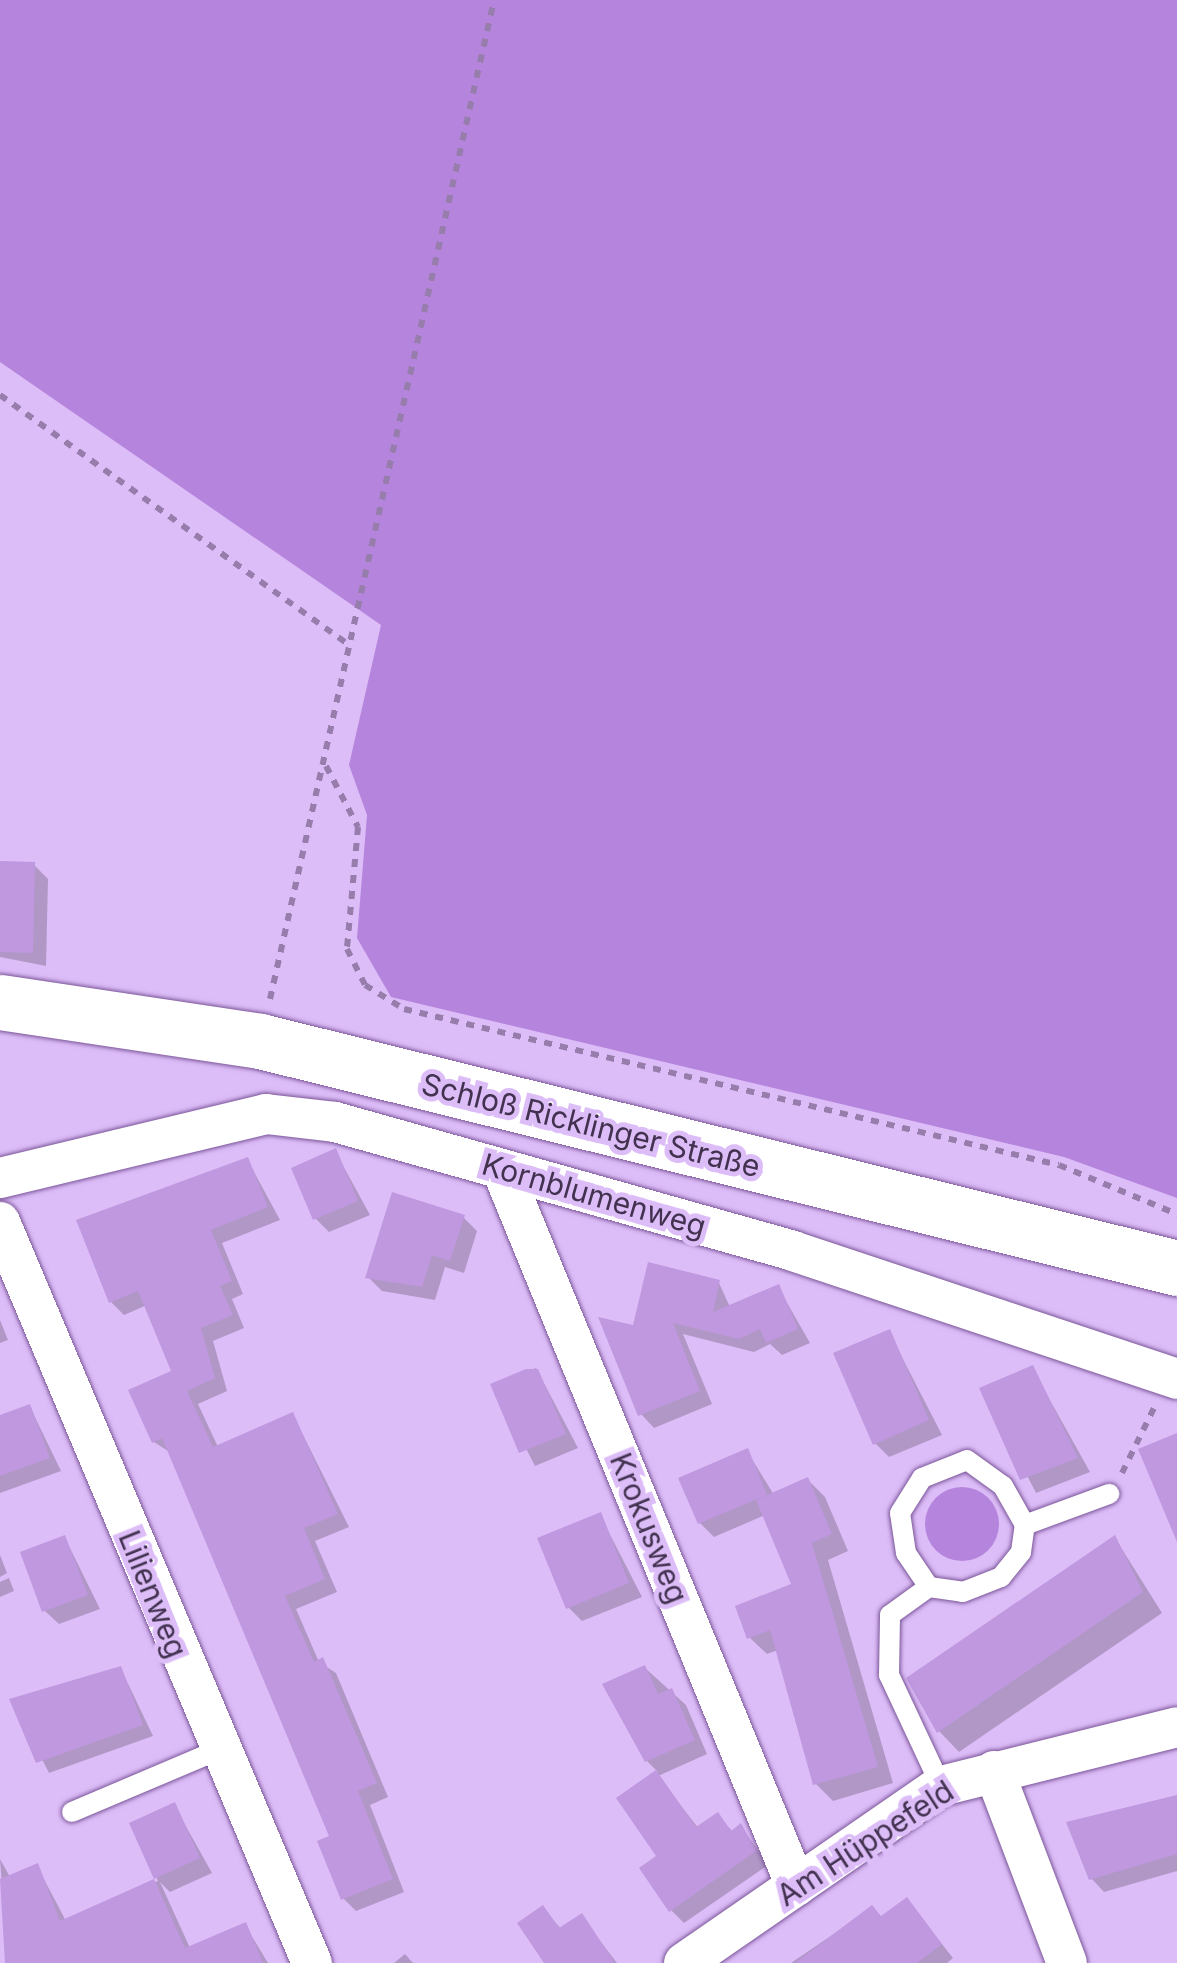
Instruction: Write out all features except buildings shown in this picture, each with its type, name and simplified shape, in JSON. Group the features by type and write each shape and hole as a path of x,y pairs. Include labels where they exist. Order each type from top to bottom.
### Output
{"street":[{"name":"Schloß Ricklinger Straße","path":"0,1002 260,1041 1177,1268"},
{"name":"Kornblumenweg","path":"0,1178 266,1114 335,1122 793,1251 1173,1377"},
{"name":"Krokusweg","path":"502,1170 796,1886"},
{"name":"Lilienweg","path":"0,1222 218,1750 312,1963"},
{"name":"Am Hüppefeld","path":"684,1963 942,1786 1177,1727"},
{"path":"994,1770 1067,1963"}],"lane":[{"path":"929,1587 906,1553 900,1513 922,1478 967,1460 1002,1486 1025,1525 1021,1552 1001,1577 962,1592 929,1587 890,1615 889,1674 942,1786"},
{"path":"1025,1525 1109,1494"},
{"path":"72,1812 218,1750"}],"path":[{"path":"260,1041 325,766 347,643 494,0"},
{"path":"0,395 347,643"},
{"path":"325,766 358,828 347,949 365,984 404,1009 1060,1165 1177,1214"},
{"path":"1109,1494 1173,1377"}],"shaded area":[{"path":"0,0 1177,0 1177,1198 1064,1157 391,997 357,938 367,815 349,765 381,625 0,362"},
{"path":"962,1487 988,1498 999,1524 988,1550 962,1561 936,1550 925,1524 936,1498"}]}
